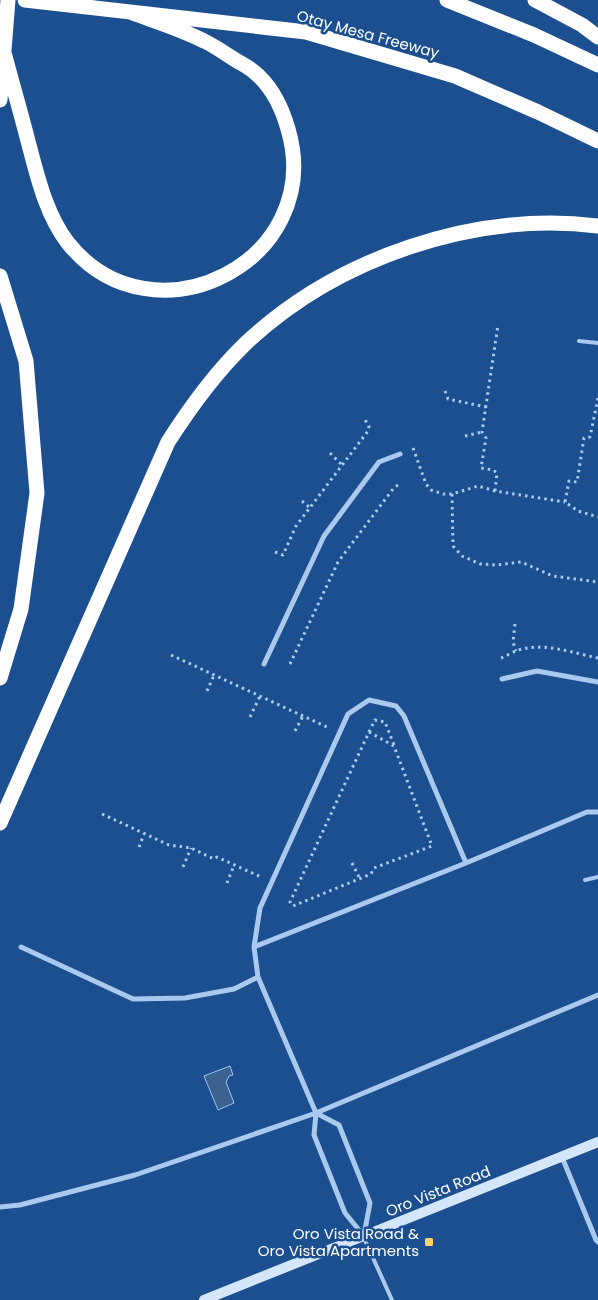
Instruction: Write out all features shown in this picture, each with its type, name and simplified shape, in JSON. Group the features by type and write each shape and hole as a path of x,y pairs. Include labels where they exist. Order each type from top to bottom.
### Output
{"highway":[{"path":"0,100 8,0"},
{"name":"Otay Mesa Freeway","path":"26,0 306,32 455,76 538,112 598,141"},
{"path":"447,0 534,35 598,65"},
{"path":"535,0 582,25 598,37"},
{"path":"3,49 40,185 58,228 68,243 81,257 96,268 129,284 147,289 165,290 184,289 202,285 235,271 263,247 283,214 290,196 293,176 291,138 286,119 267,85 254,71 204,41 130,12"},
{"path":"0,823 168,442 203,390 246,343 297,302 326,284 356,268 396,252 452,235 484,228 550,222 598,226"},
{"path":"0,276 26,361 37,493 22,609 0,678"}],"main road":[{"name":"Oro Vista Road","path":"204,1300 598,1142"}],"street":[{"path":"264,664 324,536 379,462 400,454"},
{"path":"502,679 537,671 598,682"},
{"path":"364,1237 345,1213 314,1135 316,1113 258,978 254,947 260,908 348,714 369,700 396,706 404,716 466,862"},
{"path":"254,947 587,812 598,812"},
{"path":"21,947 133,999 185,998 234,989 258,978"},
{"path":"0,1207 20,1205 135,1175 316,1113 598,995"},
{"path":"316,1113 339,1125 370,1203 364,1237"},
{"path":"562,1157 598,1242"}],"lane":[{"path":"579,341 598,343"},
{"path":"585,880 598,877"},
{"path":"364,1237 392,1300"}],"path":[{"path":"495,491 496,474 493,470 481,468 486,438 482,432 498,326"},
{"path":"445,391 448,399 486,407"},
{"path":"565,502 569,481 577,482 584,438 590,437 596,423 598,398"},
{"path":"275,552 283,555 296,526 309,507 368,431 369,426 365,420"},
{"path":"465,436 482,432"},
{"path":"413,448 426,484 431,490 443,494 452,494 478,486 495,491 565,502 578,511 598,517"},
{"path":"330,453 342,465"},
{"path":"290,664 338,562 393,489 399,484"},
{"path":"452,494 453,546 462,556 487,565 521,562 553,576 598,582"},
{"path":"302,501 309,507"},
{"path":"515,624 512,642 516,651"},
{"path":"502,658 516,651 543,648 598,658"},
{"path":"171,655 329,728"},
{"path":"207,691 214,675"},
{"path":"250,717 260,696"},
{"path":"295,731 303,716"},
{"path":"375,720 384,722 394,746 432,846 374,868 371,874 293,906 290,902 375,720"},
{"path":"369,732 394,746"},
{"path":"102,814 169,845 190,848 214,859 217,857 262,877"},
{"path":"139,847 144,834"},
{"path":"183,867 190,848"},
{"path":"352,863 360,879"},
{"path":"227,883 234,865"}],"water":[{"path":"230,1066 233,1075 229,1076 226,1082 234,1103 218,1110 204,1076"}],"place":[{"name":"Oro Vista Road & Oro Vista Apartments","path":"429,1242"}]}
